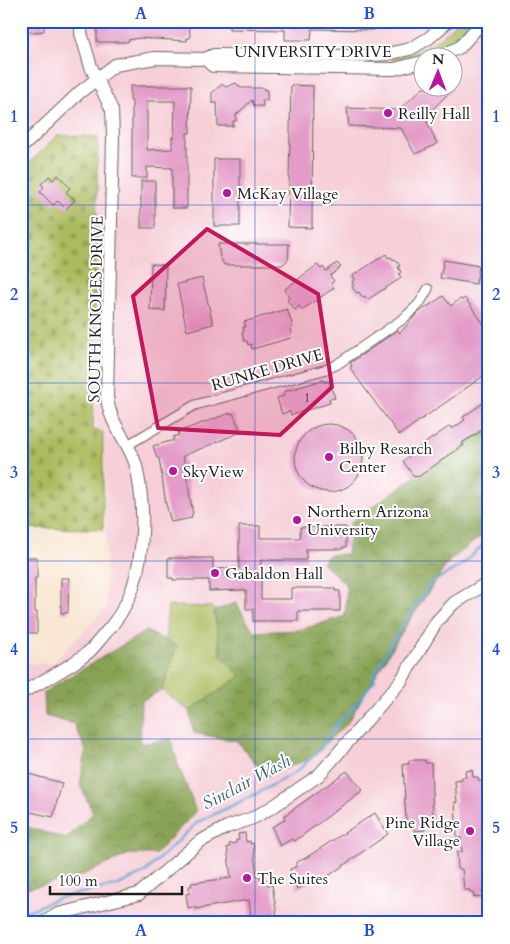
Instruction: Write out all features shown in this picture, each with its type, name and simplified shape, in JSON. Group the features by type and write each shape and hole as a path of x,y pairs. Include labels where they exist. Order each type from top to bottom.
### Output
{"street":[{"name":"SOUTH KNOLES DRIVE","path":"21,693 87,654 114,623 132,591 138,571 141,523 140,489 135,464 110,414 107,396 114,136 112,110 91,67 82,33 81,21"},
{"name":"UNIVERSITY DRIVE","path":"21,148 80,92 115,65 155,58 205,59 214,54 358,56 387,54 410,49 429,38 448,21"},
{"path":"458,48 484,21"},
{"name":"UNIVERSITY DRIVE","path":"205,59 213,66 394,69 412,64"},
{"name":"RUNKE DRIVE","path":"126,446 195,405 336,365 403,318 419,304 428,289"},
{"path":"43,923 58,914 139,894 199,842 262,813 319,775 401,681 437,622 454,603 489,582"}],"highlighted area":[{"path":"207,229 318,294 332,387 280,435 158,428 133,296"}],"shaded area":[{"name":"Northern Arizona University","path":"21,21 489,21 489,923 21,923 21,663 52,664 106,608 105,432 95,429 99,136 57,134 21,167"}],"green space":[{"path":"457,21 478,21 460,38 443,48 423,48 436,41"},
{"path":"412,52 412,59 394,63 392,58"},
{"path":"57,135 98,137 93,430 103,432 103,529 21,528 21,171"},
{"path":"489,428 489,530 449,561 400,635 346,725 306,760 266,776 237,741 194,733 189,711 241,676 221,656 214,611 236,603 254,632 299,630 345,616 347,586 322,562 329,555 347,554 351,522 446,455"},
{"path":"168,606 212,607 221,656 241,676 189,711 162,690 177,646 165,640"},
{"path":"146,631 177,646 162,690 141,701 140,744 171,739 178,764 196,811 156,854 129,854 80,876 21,890 21,825 66,839 93,813 80,785 86,750 74,724 45,716 44,692"}],"building":[{"path":"21,21 44,21 44,31 21,33"},
{"path":"97,21 189,21 190,38 187,38 187,41 139,38 128,40 128,42 97,42"},
{"path":"229,21 374,21 374,30 312,29 311,40 285,40 285,30 229,29"},
{"path":"236,83 241,88 264,88 264,90 267,90 267,100 262,100 263,106 254,106 252,100 236,115 236,121 233,121 233,126 218,126 217,103 212,103 212,93 222,84 226,87"},
{"path":"291,85 313,86 312,228 288,227"},
{"path":"130,86 191,86 190,133 187,133 187,208 172,208 172,168 147,167 147,178 132,178 132,101 130,101","holes":["147,101 175,101 172,149 147,150"]},
{"name":"Reilly Hall","path":"412,98 444,98 425,117 437,144 415,154 401,128 349,126 347,108 399,110"},
{"name":"McKay Village","path":"214,159 240,159 240,226 214,226"},
{"path":"58,175 70,188 66,192 75,200 66,209 58,201 53,205 40,192 44,187 41,184 49,176 53,180"},
{"path":"141,181 155,181 155,228 141,228"},
{"name":"McKay Village","path":"218,244 289,244 288,260 282,265 224,265 220,257"},
{"path":"386,254 388,258 395,259 400,266 398,267 401,272 399,274 401,278 367,300 365,296 362,297 352,287 354,280 352,276"},
{"path":"444,260 479,266 476,284 440,278"},
{"path":"337,263 341,267 330,276 334,281 331,283 334,288 302,310 299,306 295,310 287,300 289,298 285,289 317,265 321,269 323,267 326,271"},
{"path":"151,264 166,265 165,311 150,310"},
{"path":"202,278 213,324 187,331 177,284"},
{"path":"443,296 451,306 460,299 465,298 489,331 489,372 399,435 350,368 352,366 350,363 398,330 400,333 418,313"},
{"path":"287,309 293,327 291,328 291,338 252,349 251,344 248,345 247,341 244,341 242,333 244,332 243,327 246,327 244,322"},
{"path":"323,380 324,382 329,381 335,398 329,399 330,403 291,415 290,411 282,414 277,398 284,396 283,392"},
{"path":"489,399 489,426 462,443 464,445 418,477 414,477 403,461 450,426 452,429 465,420 463,417"},
{"name":"SkyView","path":"233,413 241,432 183,456 193,514 191,515 192,518 171,522 166,504 159,458 157,458 153,446 174,440 173,437 179,435 178,432"},
{"name":"Bilby Resarch Center","path":"329,424 342,427 353,434 360,445 363,458 360,471 353,482 342,489 329,492 316,489 305,482 298,471 295,458 298,445 305,434 316,427"},
{"name":"Gabaldon Hall","path":"239,526 260,526 260,538 300,538 300,527 346,527 346,547 343,547 343,549 306,549 306,560 261,560 261,599 291,599 291,588 335,588 335,591 340,591 340,611 298,611 298,621 253,621 253,609 246,609 246,590 209,591 209,580 173,580 173,578 168,578 168,558 213,558 213,569 239,568"},
{"path":"21,557 37,557 35,612 37,612 37,633 21,633"},
{"path":"61,578 69,578 68,613 61,613"},
{"name":"Pine Ridge Village","path":"409,760 425,760 425,763 431,763 433,820 428,820 428,824 425,824 425,830 414,831 412,821 406,821 403,764 409,764"},
{"name":"Pine Ridge Village","path":"472,770 473,777 478,777 479,781 484,781 485,817 483,817 489,871 489,886 486,887 487,890 483,891 483,896 474,897 473,892 464,890 462,869 458,869 457,852 462,852 461,838 457,838 455,802 457,802 455,781 466,777 465,771"},
{"name":"The Suites","path":"347,771 363,790 295,841 292,839 280,846 272,827 285,820 284,816"},
{"path":"21,772 62,783 53,817 21,810"},
{"name":"The Suites","path":"375,813 388,834 317,884 314,881 297,889 290,869 296,867 296,862 304,859"},
{"name":"The Suites","path":"245,833 246,842 250,841 250,844 253,843 257,877 263,877 263,879 266,879 267,885 272,885 278,922 252,923 249,900 195,909 194,907 188,908 186,894 190,893 189,886 192,886 191,883 231,878 227,847 230,847 229,844 236,843 236,840 239,840 238,834"}],"waterway":[{"name":"Sinclair Wash","path":"21,916 23,913 59,898 118,885 144,873 198,822 296,772 320,750 336,725 355,706 375,680 373,677 393,640 430,584 463,564 489,539"}],"place":[{"name":"Reilly Hall","path":"388,113"},
{"name":"McKay Village","path":"227,193"},
{"name":"Bilby Resarch Center","path":"329,457"},
{"name":"SkyView","path":"173,471"},
{"name":"Northern Arizona University","path":"297,520"},
{"name":"Gabaldon Hall","path":"215,573"},
{"name":"Pine Ridge Village","path":"470,831"},
{"name":"The Suites","path":"247,878"}]}
